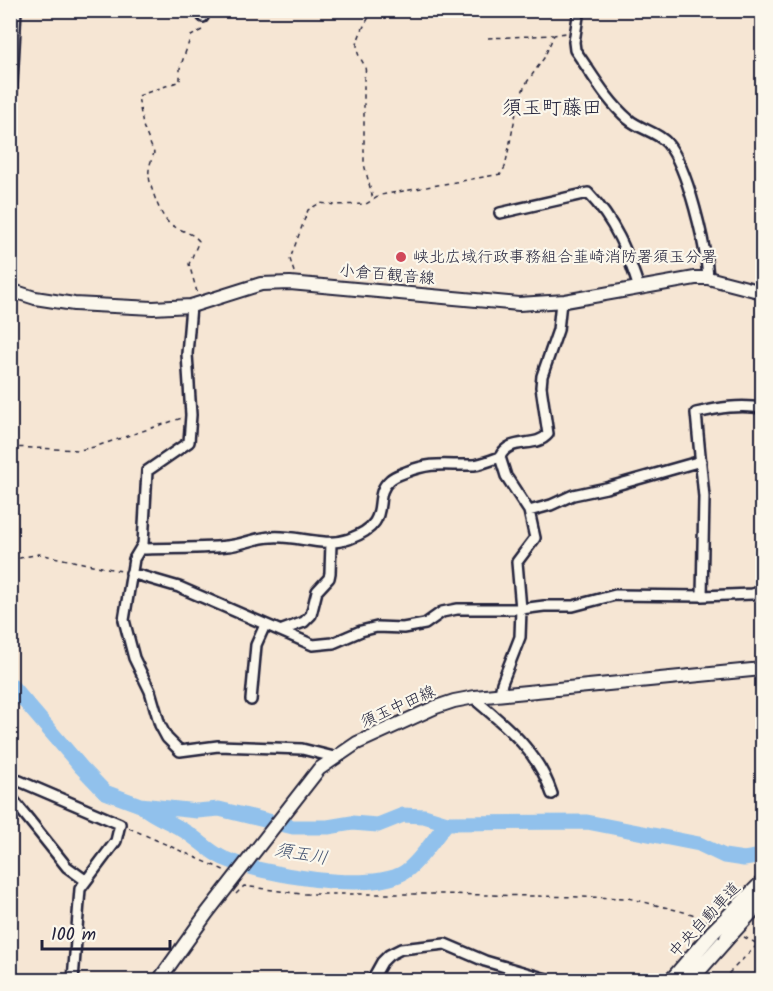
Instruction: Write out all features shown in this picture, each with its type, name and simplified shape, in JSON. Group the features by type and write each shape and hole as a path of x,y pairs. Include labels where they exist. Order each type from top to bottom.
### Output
{"highway":[{"name":"中央自動車道","path":"672,981 712,927 762,883"},
{"name":"中央自動車道","path":"690,981 733,936 762,900"}],"main road":[{"name":"小倉百観音線","path":"10,290 35,298 74,304 153,308 194,305 261,284 297,283 519,304 561,302 681,279 708,278 762,292"},
{"name":"須玉中田線","path":"159,981 310,779 334,757 357,743 436,707 475,697 762,669"}],"street":[{"path":"10,122 16,10"},
{"path":"579,10 575,31 575,50 610,102 630,121 667,142 686,177 707,256 708,278"},
{"path":"500,213 588,193 601,207 624,244 639,288"},
{"path":"500,694 508,664 520,637 521,609 517,562 535,538 529,511 506,476 500,457 503,450 510,445 544,440 548,434 541,387 542,375 558,330 561,302"},
{"path":"194,305 187,354 191,415 189,442 147,471 143,544 134,559 124,620 134,658 150,691 160,725 167,738 180,751 218,746 302,749 334,757"},
{"path":"702,596 704,497 696,413 726,406 762,408"},
{"path":"140,549 226,546 271,537 331,543 347,540 370,529 378,516 388,481 396,476 423,465 447,463 475,465 500,457"},
{"path":"529,511 551,505 573,495 700,461"},
{"path":"280,631 304,622 311,615 317,591 329,578 331,543"},
{"path":"131,573 179,587 313,645 333,642 377,627 403,628 425,624 447,610 573,606 615,595 702,596 752,594 762,591"},
{"path":"251,700 256,645 265,625"},
{"path":"475,697 479,703 515,732 546,776 552,794"},
{"path":"10,777 120,824 116,841 80,889 73,981"},
{"path":"10,796 67,867 85,880"},
{"path":"372,981 389,954 401,949 445,944 485,961 550,981"}],"path":[{"path":"373,10 362,30 357,47 366,70 364,78 364,164 373,200"},
{"path":"194,305 197,288 189,264 199,242 195,237 168,223 162,214 149,178 149,166 154,153 143,126 138,96 180,81 180,68 191,36 202,30 202,14"},
{"path":"488,38 554,35 575,31"},
{"path":"297,283 290,259 308,210 320,203 366,204 381,195 501,174 505,167 518,103 525,85 544,58 554,35"},
{"path":"10,447 79,450 191,415"},
{"path":"10,560 39,554 131,573"},
{"path":"120,824 238,874"},
{"path":"231,899 244,886 300,894 627,898 692,914 712,927"},
{"path":"733,936 762,946"},
{"path":"722,981 759,944"}],"waterway":[{"name":"須玉川","path":"10,684 105,792 140,805 197,811 219,809 293,827 328,827 352,823 378,825 403,815 424,816 447,823 587,822 699,844 724,856 744,859 762,856"},
{"name":"須玉川","path":"143,807 191,835 223,858 262,870 316,880 343,882 390,878 406,871 423,854 447,823"}],"place":[{"name":"峡北広域行政事務組合韮崎消防署須玉分署","path":"401,257"}],"district":[{"name":"須玉町藤田","path":"552,109"}]}
